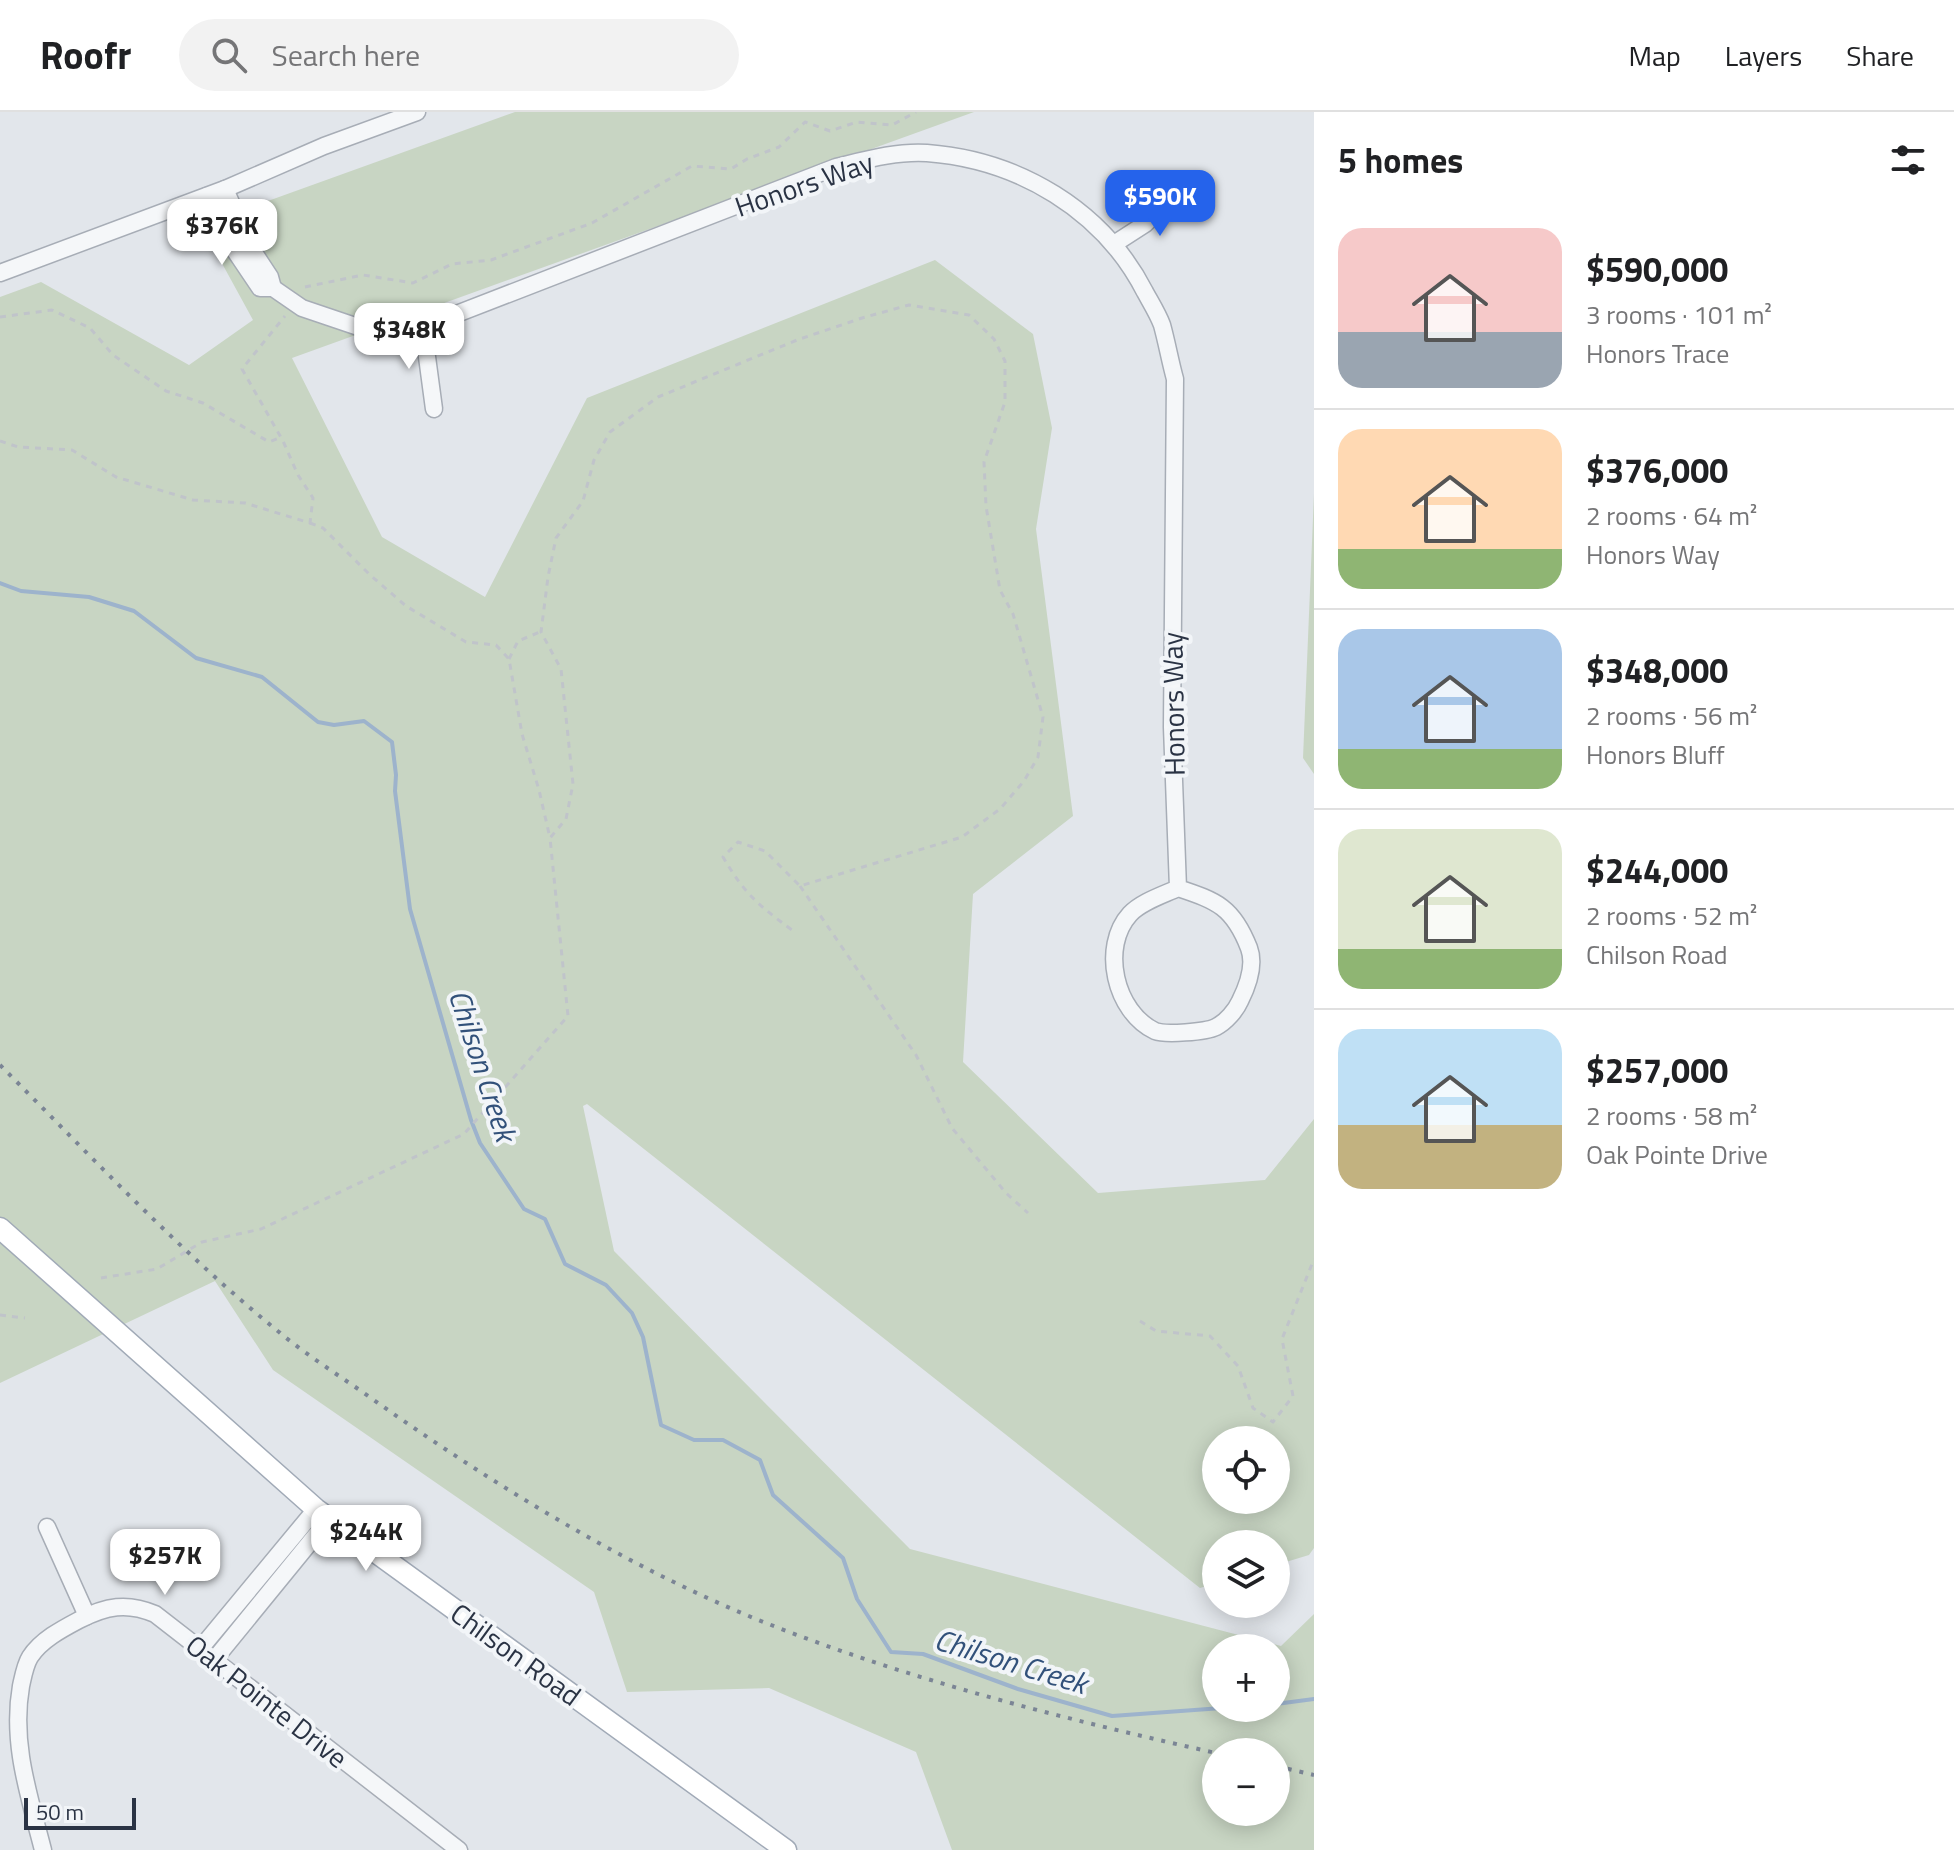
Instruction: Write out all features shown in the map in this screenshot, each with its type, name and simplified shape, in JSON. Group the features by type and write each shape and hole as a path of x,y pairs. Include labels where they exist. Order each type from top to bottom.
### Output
{"main road":[{"name":"Chilson Road","path":"0,1228 322,1514 786,1850"}],"street":[{"path":"0,273 207,196 324,146 417,112"},
{"name":"Honors Way","path":"207,196 260,288 273,288 302,308 370,331 423,327 836,167 880,157 924,153 957,157 1002,169 1043,186 1071,203 1114,244 1138,279 1161,323 1175,379 1172,727 1178,888"},
{"name":"Honors Way","path":"225,189 273,288"},
{"path":"1114,244 1145,224 1176,193"},
{"path":"423,327 434,409"},
{"path":"1178,888 1214,900 1240,925 1251,954 1248,984 1236,1009 1215,1028 1157,1032 1135,1016 1121,993 1113,966 1118,936 1130,914 1178,888"},
{"path":"200,1649 322,1514"},
{"path":"214,1660 322,1514"},
{"path":"47,1527 87,1616"},
{"name":"Oak Pointe Drive","path":"43,1850 19,1754 16,1713 24,1673 30,1656 56,1632 117,1605 137,1607 155,1614 459,1850"}],"path":[{"path":"305,287 363,275 413,283 452,264 491,260 592,223 692,166 731,169 747,159 779,147 805,122 830,131 857,122 892,125 916,112"},
{"path":"550,838 566,819 573,784 561,669 541,632 556,538 583,501 594,460 610,432 658,397 797,340 909,305 969,315 994,339 1005,361 1005,402 984,462 986,506 1000,590 1013,614 1043,717 1038,757 1024,781 1000,809 962,837 800,886"},
{"path":"0,317 52,310 90,328 113,355 166,391 203,403 269,442 280,437"},
{"path":"290,310 242,369 313,498 310,523"},
{"path":"0,441 18,447 72,450 116,477 193,500 245,503 323,528 406,606 466,642 496,645 509,659 522,734 550,838 568,1016 464,1134 261,1229 202,1242 157,1269 101,1278"},
{"path":"509,659 518,641 541,632"},
{"path":"792,930 740,886 723,857 738,842 765,851 800,886 916,1055 952,1128 1006,1193 1028,1213"},
{"path":"1140,1321 1156,1331 1210,1336 1238,1366 1253,1408 1273,1422 1293,1396 1282,1339 1314,1259"},
{"path":"0,1315 25,1318"}],"green space":[{"path":"515,112 974,112 292,358 382,537 485,597 587,398 935,260 1033,334 1052,428 1036,529 1073,816 973,894 963,1062 1098,1193 1265,1180 1314,1119 1314,1548 1309,1555 1290,1561 1290,1530 1202,1530 1200,1588 587,1104 583,1106 614,1251 910,1549 1235,1634 1202,1634 1202,1722 1290,1722 1290,1637 1314,1614 1314,1850 952,1850 916,1752 769,1688 627,1692 594,1592 273,1370 215,1281 0,1383 0,297 41,282 189,365 253,320 201,225"},
{"path":"1314,494 1314,774 1303,758"}],"waterway":[{"name":"Chilson Creek","path":"0,583 21,591 89,597 134,611 196,658 262,677 318,722 334,725 364,721 392,742 410,909 480,1143 524,1209 545,1219 565,1264 606,1285 632,1313 643,1337 661,1425 694,1440 723,1440 760,1460 773,1495 843,1558 857,1599 891,1652 923,1654 1018,1689 1112,1716 1202,1709"},
{"name":"Chilson Creek","path":"1290,1702 1314,1699"}],"railway":[{"path":"0,1065 171,1236 279,1332 423,1434 561,1522 657,1574 812,1641 983,1695 1202,1750"},
{"path":"1290,1769 1314,1775"}]}
